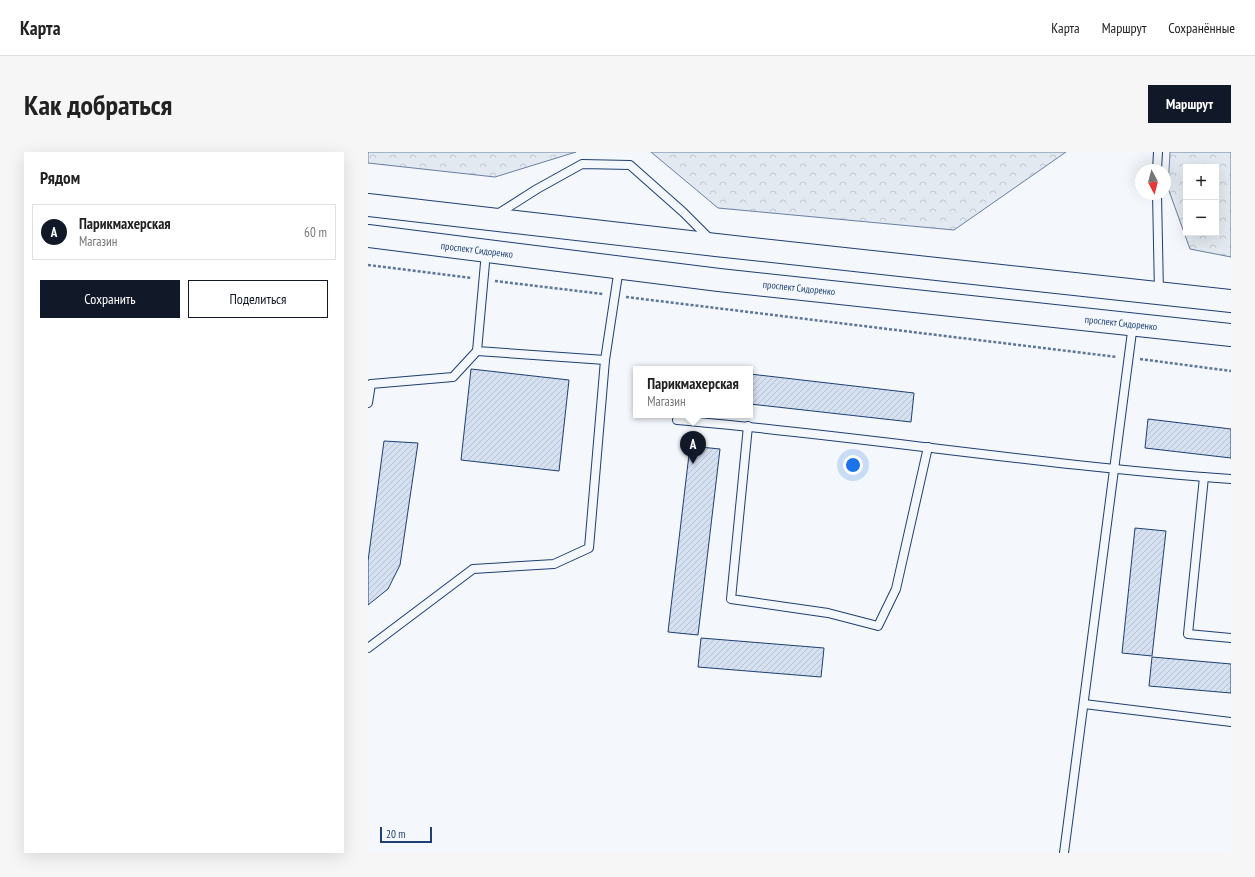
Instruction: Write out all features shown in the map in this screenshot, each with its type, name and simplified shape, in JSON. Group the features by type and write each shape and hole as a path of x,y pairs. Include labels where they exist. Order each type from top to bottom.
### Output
{"main road":[{"path":"368,205 716,245 1231,301"},
{"path":"486,251 491,218"},
{"name":"проспект Сидоренко","path":"368,236 619,268 1231,335"},
{"path":"1133,324 1137,291"}],"lane":[{"path":"1157,164 1158,152"},
{"path":"491,218 537,188 582,164 630,165 683,212 716,245"},
{"path":"1157,200 1159,293"},
{"path":"368,403 369,383 453,378 477,351 486,251"},
{"path":"368,648 473,569 554,564 589,548 605,360 619,268"},
{"path":"1064,853 1133,324"},
{"path":"477,351 605,360"},
{"path":"677,420 748,426 1114,469 1231,479"},
{"path":"748,426 731,598 828,613 878,626 896,589 928,447"},
{"path":"1204,477 1188,634 1231,638"},
{"path":"1084,704 1231,722"}],"path":[{"path":"368,265 1231,370"}],"green space":[{"path":"368,152 576,152 495,177 368,163"},
{"path":"651,152 1066,152 954,230 718,208"},
{"path":"1170,152 1231,152 1231,257 1190,249 1185,236 1219,236 1219,164 1183,164 1183,230 1171,196"}],"building":[{"path":"471,369 569,380 559,471 461,460"},
{"path":"753,374 914,393 911,422 753,404"},
{"path":"1148,419 1231,429 1231,458 1145,448"},
{"path":"384,441 418,443 400,565 388,589 368,605 368,561"},
{"path":"690,446 720,449 698,635 668,632"},
{"path":"1135,528 1166,531 1152,656 1122,653"},
{"path":"701,638 824,648 821,677 698,667"},
{"path":"1152,657 1231,664 1231,693 1149,686"}],"place":[{"name":"Парикмахерская","path":"693,464"}]}
